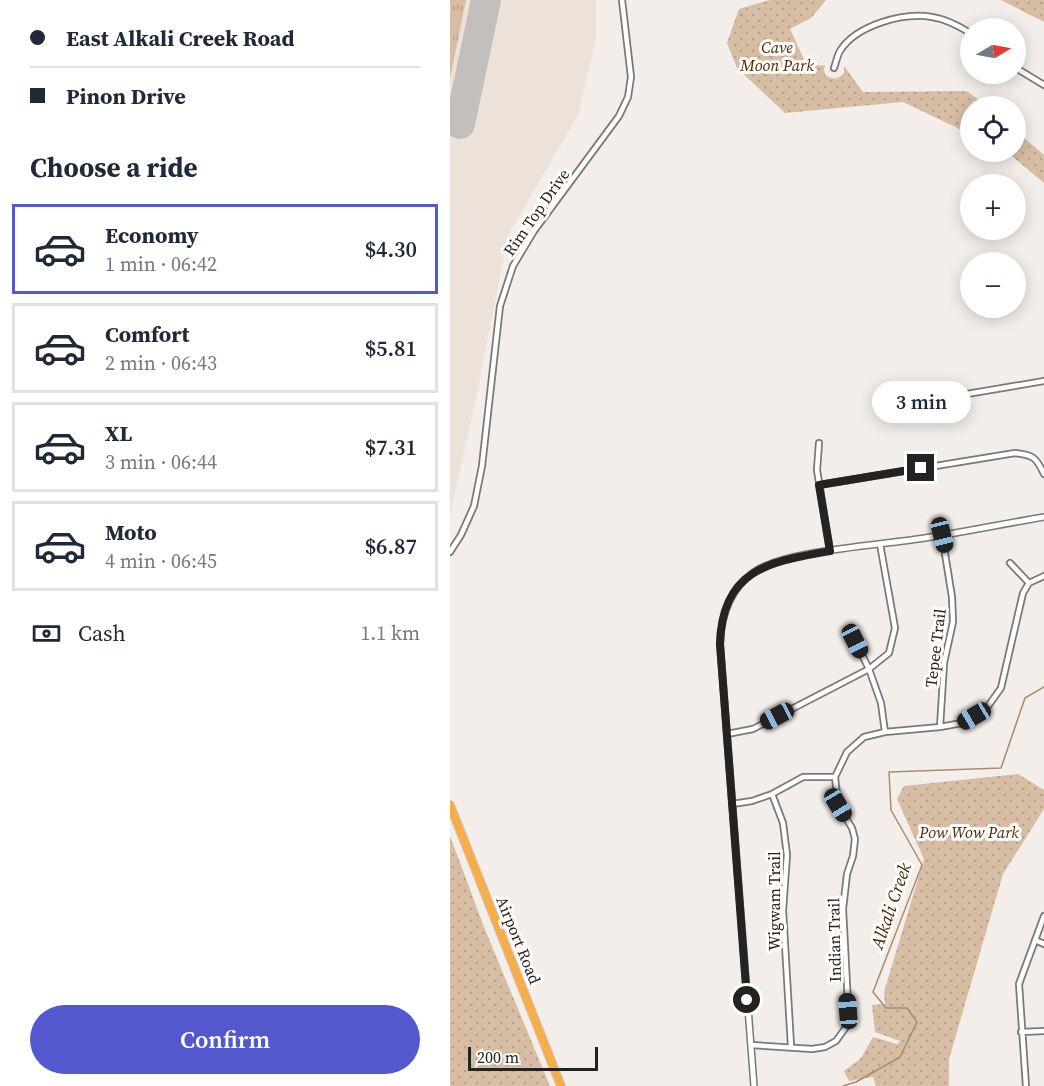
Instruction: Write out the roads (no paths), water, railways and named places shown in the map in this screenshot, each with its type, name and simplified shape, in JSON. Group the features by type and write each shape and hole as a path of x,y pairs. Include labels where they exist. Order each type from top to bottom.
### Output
{"highway":[{"name":"Airport Road","path":"450,805 561,1086"}],"street":[{"name":"Rim Top Drive","path":"450,552 461,535 474,506 482,466 500,306 513,266 534,231 619,116 628,97 631,77 622,0"},
{"path":"834,68 841,50 860,33 895,18 916,15 934,17 960,27"},
{"path":"1026,74 1044,85"},
{"path":"949,397 1044,381"},
{"path":"819,443 817,471 830,551"},
{"path":"819,485 1015,453 1030,455 1038,462 1044,474"},
{"path":"754,1086 721,628 727,606 735,591 754,572 783,560 1044,517"},
{"name":"Tepee Trail","path":"940,728 944,663 953,622 952,597 942,535"},
{"path":"727,734 753,729 868,669 889,653 895,628 880,544"},
{"path":"1010,562 1029,583"},
{"path":"732,804 752,801 772,794 803,777 835,777 847,752 864,737 885,732 940,728 962,723 986,709 1001,688 1023,593 1029,583 1044,576"},
{"path":"855,641 881,703 885,732"},
{"name":"Indian Trail","path":"751,1045 812,1049 825,1047 836,1041 849,1023 843,909 847,874 853,856 855,839 852,828 838,805 835,777"},
{"name":"Wigwam Trail","path":"772,794 783,823 787,855 783,910 791,1046"},
{"path":"1026,1086 1019,984 1044,916"},
{"path":"1035,940 1044,944"},
{"path":"1021,1032 1044,1031"}],"waterway":[{"name":"Alkali Creek","path":"843,1086 856,1082 900,1057 917,1022 907,1008 886,1008 873,992 922,865 891,810 889,772 1001,768 1025,698 1044,687"}],"park label":[{"name":"Cave Moon Park","path":"777,56"},
{"name":"Pow Wow Park","path":"969,832"}]}
